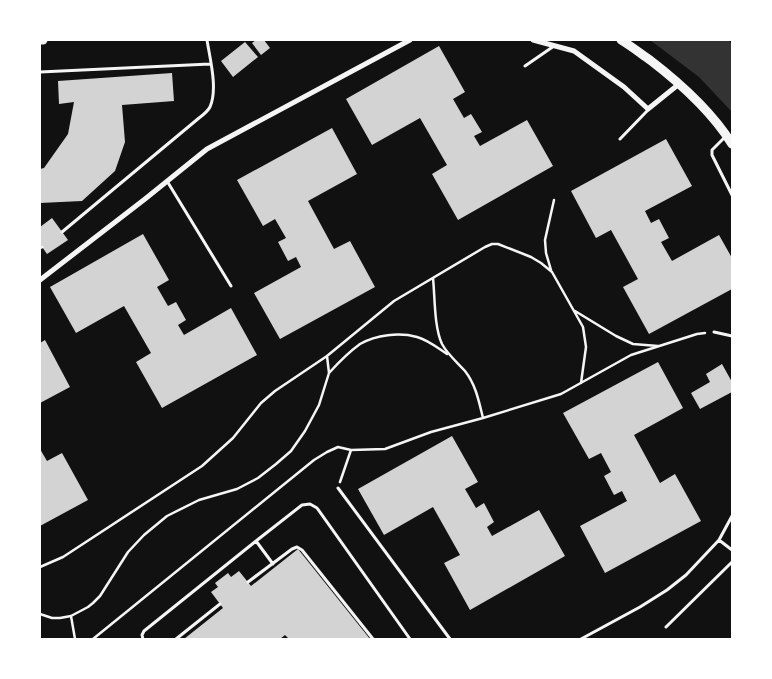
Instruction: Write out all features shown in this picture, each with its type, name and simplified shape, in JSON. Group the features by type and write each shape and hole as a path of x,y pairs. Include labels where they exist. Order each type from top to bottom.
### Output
{"street":[{"path":"40,280 207,149 410,40"},
{"path":"533,40 574,51 624,86 648,109 678,84"},
{"path":"621,40 658,66 696,100 727,135 732,144"}],"lane":[{"path":"62,232 209,109 213,96 207,40"},
{"path":"524,66 554,45"},
{"path":"40,72 210,64"},
{"path":"620,139 648,109"},
{"path":"727,135 712,150 712,155 732,195"},
{"path":"167,181 231,286"},
{"path":"714,332 732,336"},
{"path":"338,488 450,639"},
{"path":"143,639 142,634 144,630 302,506 310,504 317,508 410,639"},
{"path":"581,639 667,590 686,574 719,540 732,516"},
{"path":"719,540 732,550"},
{"path":"256,541 273,564"},
{"path":"248,582 292,549 302,550 373,639"},
{"path":"666,627 732,562"},
{"path":"176,639 220,604"}],"path":[{"path":"554,200 545,240 546,253 552,272 583,327 586,347 581,383"},
{"path":"40,567 63,557 202,466 233,438 261,403 275,391 327,356 394,301 485,247 498,244 531,257 552,272"},
{"path":"433,278 438,331 442,343 450,356"},
{"path":"572,309 592,323 634,344 659,347"},
{"path":"93,639 314,460 327,452 338,447 350,450 384,449 431,432 561,394 632,355 696,334 714,332"},
{"path":"329,373 361,344 378,337 397,334 417,337 450,356 466,372 475,388 483,418"},
{"path":"40,614 52,618 71,616 93,603 100,596 128,552 144,535 167,516 199,500 237,489 258,478 291,451 306,431 319,405 329,373 327,356"},
{"path":"338,488 350,450"},
{"path":"71,616 75,639"}],"shaded area":[{"path":"650,40 728,40 732,44 732,112 699,77"}],"building":[{"path":"256,40 264,40 270,48 261,55 252,43"},
{"path":"245,42 258,57 233,77 221,61"},
{"path":"439,46 465,92 453,99 464,118 471,114 482,132 474,136 480,146 527,120 553,166 458,220 432,174 447,165 420,118 372,145 346,99"},
{"path":"172,73 174,101 122,105 125,142 115,171 82,201 40,203 40,169 44,168 68,134 74,102 59,104 58,81"},
{"path":"332,128 357,174 308,201 334,249 350,241 375,287 280,339 254,293 301,267 296,257 288,261 278,242 286,238 275,219 263,226 237,180"},
{"path":"666,139 692,186 645,211 651,223 659,219 669,238 661,242 672,261 719,235 732,258 732,289 649,334 623,287 638,279 611,230 596,238 571,191"},
{"path":"52,218 68,240 47,254 40,244 40,227"},
{"path":"143,234 169,280 157,287 168,306 176,302 186,320 178,325 184,335 231,308 257,355 162,408 136,362 151,353 124,306 76,333 50,287"},
{"path":"45,340 70,387 40,403 40,343"},
{"path":"658,362 683,408 634,435 660,483 675,474 701,521 605,573 580,526 627,501 622,491 614,495 604,476 611,472 601,453 589,459 563,413"},
{"path":"722,364 732,382 732,392 700,409 691,393 710,382 706,374"},
{"path":"452,436 478,482 465,489 476,508 484,503 494,522 487,527 492,536 539,510 565,556 470,610 444,563 460,555 433,507 384,535 358,489"},
{"path":"40,449 47,461 62,453 88,500 40,526"},
{"path":"298,549 370,639 289,639 285,635 280,639 184,639 223,608 211,592 218,587 215,583 228,573 231,577 239,571 251,586"}]}
